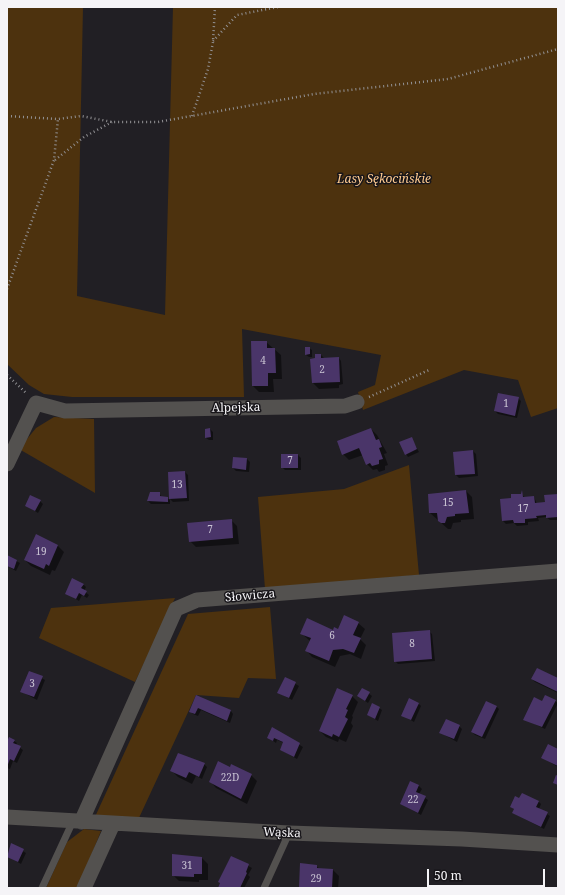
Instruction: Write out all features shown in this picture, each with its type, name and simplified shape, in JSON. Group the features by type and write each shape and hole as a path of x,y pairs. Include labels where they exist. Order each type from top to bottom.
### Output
{"street":[{"name":"Alpejska","path":"36,403 65,411 345,406 357,402"},
{"path":"7,464 36,403"},
{"name":"Słowicza","path":"77,821 176,609 197,600 558,571"},
{"name":"Wąska","path":"7,817 289,833 462,838 558,845"},
{"path":"84,888 113,824"}],"lane":[{"path":"42,888 77,821"},
{"path":"264,888 289,833"}],"path":[{"path":"192,116 208,69 213,42 215,7"},
{"path":"213,42 237,15 278,7"},
{"path":"7,116 58,119 81,116 112,122 158,122 314,94 448,79 558,49"},
{"path":"7,288 54,160 58,119"},
{"path":"54,160 84,137 112,122"},
{"path":"357,402 429,370"},
{"path":"7,375 36,403"}],"green space":[{"name":"Lasy Sękocińskie","path":"7,7 83,7 77,296 165,315 173,7 558,7 558,408 531,417 518,380 464,370 363,410 358,392 375,385 381,355 242,329 244,397 72,397 44,394 29,385 7,364"},
{"path":"54,417 94,419 95,493 19,449 36,428"},
{"path":"409,465 419,575 265,589 258,497 344,489"},
{"path":"175,598 135,682 39,638 51,608"},
{"path":"270,607 276,679 248,678 239,698 196,695 138,820 94,819 188,614"},
{"path":"84,829 101,831 78,888 46,888 67,842"}],"building":[{"path":"251,341 267,341 267,348 275,348 276,373 268,373 268,386 252,386"},
{"path":"305,347 310,347 310,354 305,355"},
{"path":"315,354 321,354 321,358 339,357 340,382 312,383 310,359 315,358"},
{"path":"498,393 519,397 515,416 494,411"},
{"path":"210,428 211,437 205,438 205,429"},
{"path":"371,428 376,440 379,439 382,447 379,448 383,459 379,460 379,464 372,466 370,463 366,465 359,448 342,455 337,441"},
{"path":"412,437 417,449 405,455 399,442"},
{"path":"473,450 475,474 455,475 453,452"},
{"path":"281,454 298,454 298,468 281,468"},
{"path":"233,457 247,458 246,470 232,468"},
{"path":"185,471 187,498 169,499 168,472"},
{"path":"466,490 469,513 455,514 455,516 447,517 445,523 441,523 438,521 437,513 429,513 428,494"},
{"path":"522,490 523,497 534,496 535,503 545,502 544,495 558,494 558,517 546,518 546,515 536,516 537,518 525,519 525,523 514,523 513,520 502,521 500,499 511,498 511,494 521,494"},
{"path":"150,492 160,492 160,496 168,497 168,502 147,501"},
{"path":"30,495 41,500 35,511 25,506"},
{"path":"232,519 233,538 189,542 187,523"},
{"path":"36,534 58,545 49,566 46,564 44,569 24,560"},
{"path":"7,555 17,560 14,569 7,566"},
{"path":"72,578 84,584 81,588 87,591 84,596 79,593 76,599 65,594"},
{"path":"344,615 359,622 353,635 361,638 354,653 343,649 333,650 329,661 305,651 311,638 300,634 307,618 333,630 334,627 338,629"},
{"path":"430,630 432,659 394,662 392,633"},
{"path":"537,668 558,678 558,692 531,679"},
{"path":"29,671 43,676 34,697 20,692"},
{"path":"285,677 296,682 289,698 277,693"},
{"path":"337,688 353,695 346,709 348,710 345,717 348,719 339,737 333,734 332,737 319,731"},
{"path":"362,688 370,692 365,701 357,696"},
{"path":"196,695 231,710 227,721 198,708 195,714 189,712"},
{"path":"545,695 556,700 542,727 523,720 534,697 542,701"},
{"path":"409,698 419,703 411,720 401,716"},
{"path":"486,701 497,706 482,737 471,732"},
{"path":"372,703 380,707 375,719 367,715"},
{"path":"446,719 460,725 454,739 439,733"},
{"path":"272,727 300,743 294,757 280,750 283,742 274,738 273,741 267,738"},
{"path":"9,737 15,740 13,743 21,746 14,761 10,759 7,767 7,742"},
{"path":"548,744 558,749 558,766 541,758"},
{"path":"178,753 205,763 199,777 189,772 186,778 170,771"},
{"path":"218,761 230,767 231,764 252,774 241,799 209,782"},
{"path":"556,775 558,776 558,785 553,783"},
{"path":"410,781 419,785 416,792 426,796 418,813 400,804"},
{"path":"522,793 539,801 536,807 548,812 541,827 512,813 514,809 510,807 515,796 519,798"},
{"path":"11,843 24,849 18,862 7,857"},
{"path":"172,854 202,857 202,874 194,874 194,877 172,876"},
{"path":"231,856 249,864 247,873 240,888 218,888 220,883 218,882"},
{"path":"300,863 317,865 317,868 333,869 332,888 299,888"}]}
